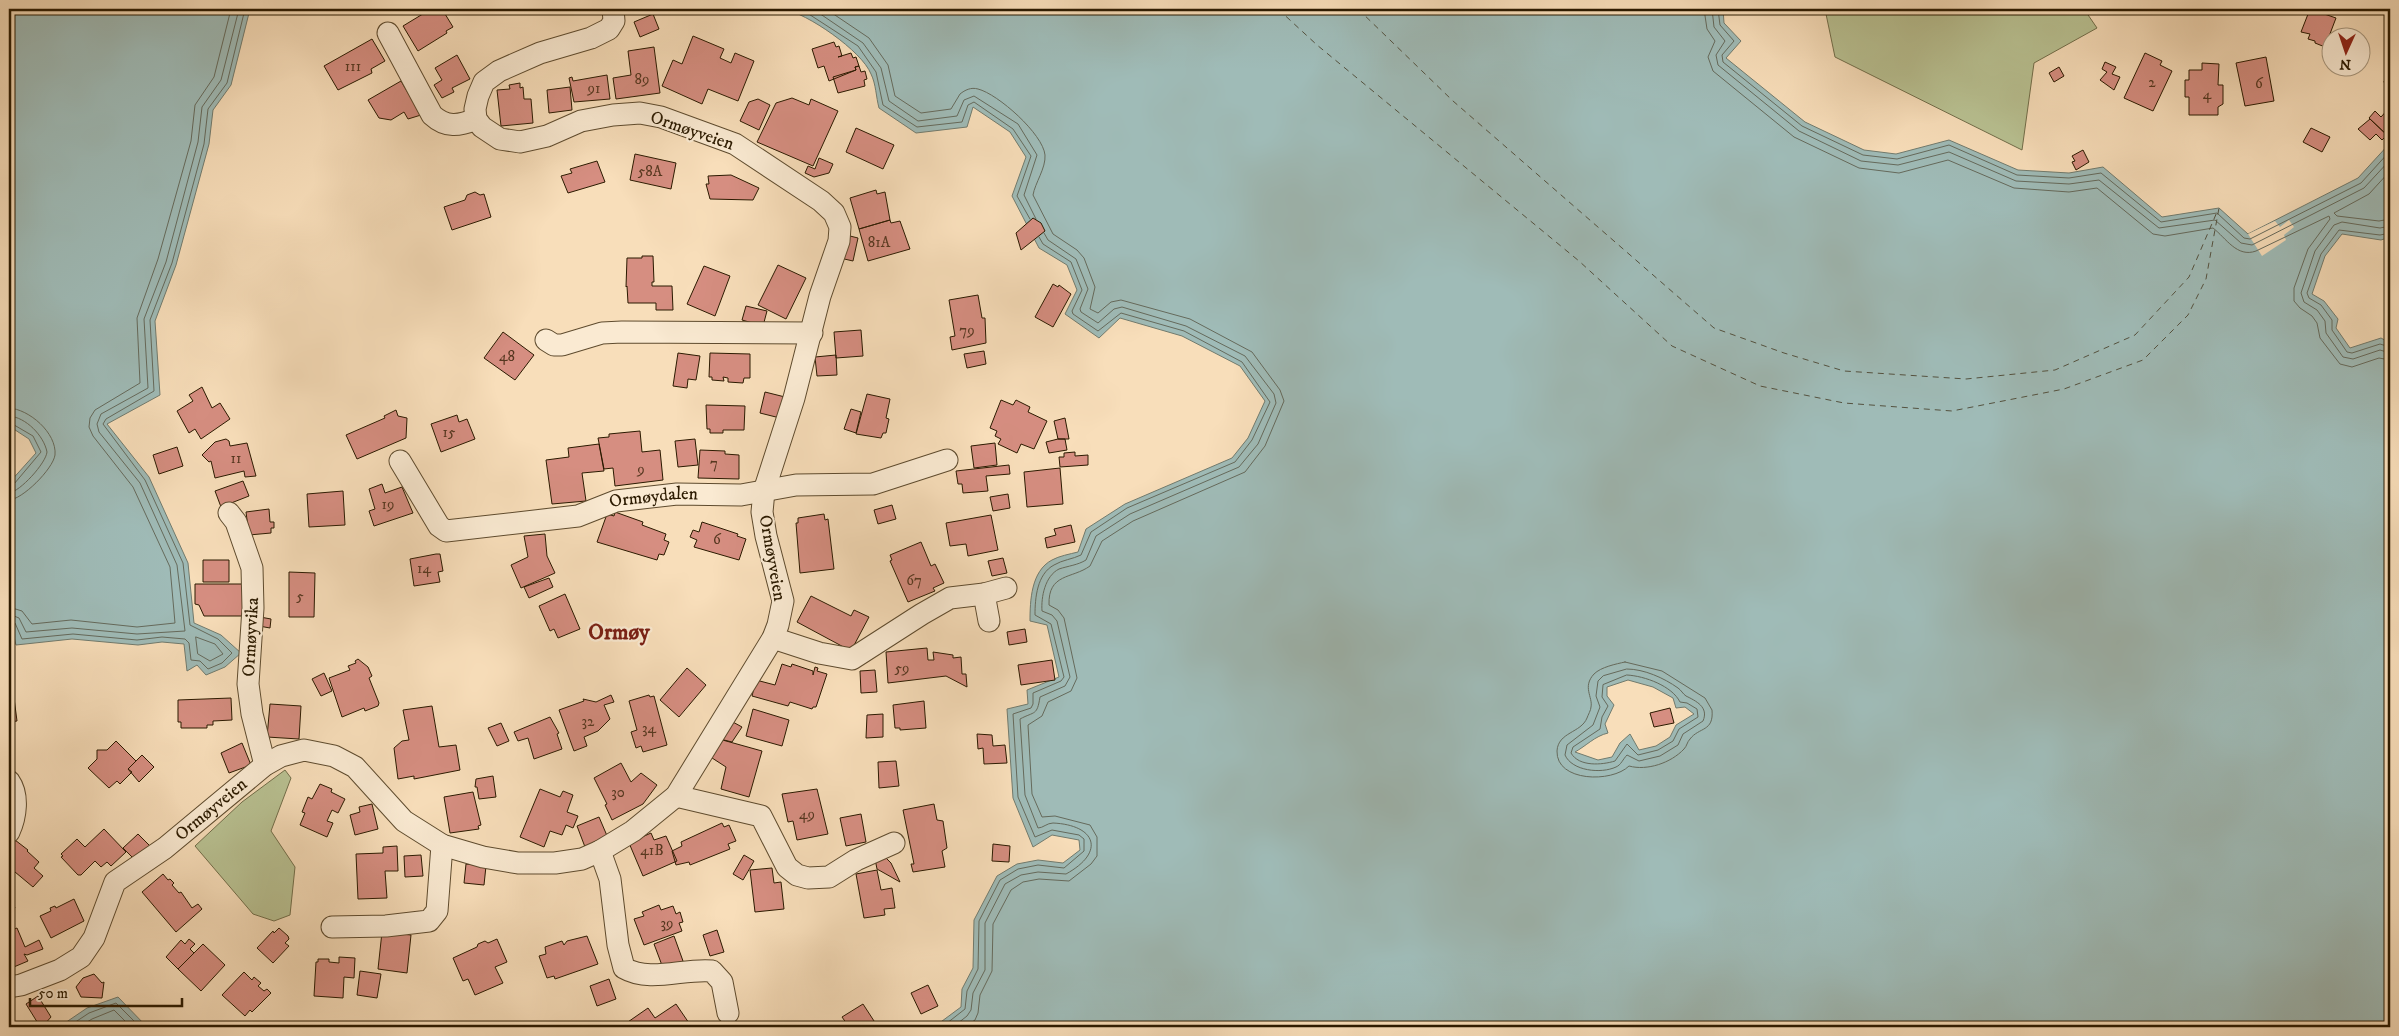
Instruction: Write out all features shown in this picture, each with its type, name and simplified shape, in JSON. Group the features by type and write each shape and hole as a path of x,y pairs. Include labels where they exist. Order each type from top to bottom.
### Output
{"street":[{"path":"388,33 432,115 439,122 448,125 460,125 476,119 475,109 480,88 491,77 540,53 591,38 609,29 614,21 613,9"},
{"name":"Ormøyveien","path":"9,987 21,985 60,970 82,957 94,938 115,882 165,848 264,765 281,756 304,750 318,752 345,761 355,767 404,821 442,845 483,857 536,864 568,862 600,851 645,824 676,796 773,638 783,601 766,536 762,512 764,491 812,333 820,296 839,242 838,220 821,201 735,144 661,117 640,113 613,115 581,121 547,136 520,142 510,142 493,135 476,119"},
{"path":"546,340 554,345 562,345 602,333 622,332 812,333"},
{"name":"Ormøydalen","path":"400,461 439,526 446,531 578,516 616,501 677,494 741,495 796,485 873,484 947,460"},
{"name":"Ormøyvika","path":"229,513 236,522 252,568 253,608 248,684 252,714 264,765"},
{"path":"773,638 837,658 852,659 950,598 984,594 1006,588"},
{"path":"984,594 988,621"},
{"path":"9,781 14,791 15,808 9,832"},
{"path":"676,796 761,816 787,867 797,875 808,878 829,877 856,860 894,843"},
{"path":"332,927 386,926 429,921 437,911 442,845"},
{"path":"600,851 610,879 618,945 624,968 633,972 659,974 712,971 722,982 728,1012"}],"green space":[{"path":"1819,9 2084,9 2097,28 2034,63 2022,150 1835,57 1826,14"},
{"path":"285,770 291,778 271,831 295,867 290,915 274,921 253,914 195,846 242,802"}],"water":[{"path":"9,9 250,9 231,85 213,110 209,144 176,265 155,321 160,395 107,424 149,477 188,563 194,623 221,635 241,653 225,667 206,675 197,665 187,671 184,644 162,642 138,645 72,639 16,645 9,617 9,483 36,453 29,439 9,426"},
{"path":"783,9 1723,9 1724,23 1741,41 1726,58 1805,122 1864,150 1896,154 1949,140 2018,170 2069,173 2103,167 2162,217 2219,208 2248,234 2358,178 2390,143 2390,237 2381,240 2342,234 2325,256 2312,294 2324,301 2338,319 2336,328 2350,348 2381,338 2390,343 2390,1027 934,1027 961,1007 962,989 973,968 974,920 997,876 1017,864 1038,860 1063,863 1080,850 1079,840 1052,835 1033,847 1013,798 1007,709 1028,704 1027,690 1059,677 1047,625 1030,621 1031,596 1040,571 1052,560 1078,552 1086,529 1125,504 1232,458 1248,438 1265,401 1240,366 1182,336 1120,318 1099,338 1065,314 1077,290 1067,265 1039,248 1012,196 1026,157 1010,132 973,107 967,127 916,133 879,108 871,74 866,65 846,44 819,25","holes":["1628,680 1653,687 1673,698 1676,708 1685,707 1694,714 1676,725 1670,737 1656,746 1639,750 1630,734 1620,743 1612,757 1598,760 1575,752 1603,734 1608,733 1605,724 1614,705 1607,696 1607,687"]},
{"path":"118,997 147,1027 59,1027 87,1008"}],"pier":[{"path":"2289,220 2294,227 2284,235 2286,240 2262,256 2248,234 2275,221 2280,227"}],"building":[{"path":"431,9 442,9 453,27 446,31 447,33 418,51 403,26"},
{"path":"2310,9 2336,18 2332,28 2322,28 2322,46 2308,39 2310,34 2301,32"},
{"path":"653,14 659,29 640,37 634,22"},
{"path":"693,36 724,49 720,58 731,63 735,53 754,61 738,101 708,89 702,104 662,86 673,60 682,64"},
{"path":"372,39 385,61 371,69 372,73 338,90 324,66"},
{"path":"834,42 836,47 839,46 842,56 851,53 853,58 856,57 859,66 855,67 856,70 829,81 824,66 818,68 812,49"},
{"path":"654,47 660,93 616,99 613,78 631,75 628,51"},
{"path":"2145,53 2162,61 2160,65 2172,71 2153,111 2124,98"},
{"path":"457,55 470,79 452,88 454,92 442,98 434,85 442,80 435,68"},
{"path":"2266,57 2274,101 2245,106 2236,63"},
{"path":"2105,62 2116,67 2112,74 2120,77 2114,90 2100,80 2107,72 2102,69"},
{"path":"2202,63 2219,64 2218,85 2223,85 2223,104 2218,107 2218,115 2189,115 2189,97 2185,97 2185,80 2189,80 2189,70 2202,70"},
{"path":"859,66 861,72 865,71 867,79 864,80 865,86 838,93 833,77 856,70 855,67"},
{"path":"2059,67 2064,76 2054,82 2049,73"},
{"path":"607,75 610,99 574,102 569,78 572,77 573,81"},
{"path":"2390,80 2390,94 2387,95 2384,81"},
{"path":"401,81 421,115 408,119 404,112 391,120 379,118 368,100"},
{"path":"520,83 520,88 523,87 524,99 531,99 533,123 501,126 497,90 510,89 509,85"},
{"path":"570,87 572,110 549,113 547,90"},
{"path":"792,98 809,105 811,99 838,111 813,166 757,142 776,103"},
{"path":"758,99 770,105 759,130 740,121 749,102"},
{"path":"2390,107 2390,138 2369,118 2375,111 2381,117"},
{"path":"2370,119 2387,135 2382,140 2376,134 2370,140 2358,129"},
{"path":"856,128 894,145 883,169 846,152"},
{"path":"2311,128 2330,137 2322,152 2303,142"},
{"path":"2083,150 2089,162 2076,170 2072,162 2075,161 2072,156"},
{"path":"635,154 676,163 671,189 630,180"},
{"path":"819,158 833,164 829,173 814,177 805,173 808,166 815,169"},
{"path":"597,161 605,182 568,193 561,176 572,173 570,169"},
{"path":"731,175 759,188 753,200 710,199 706,184 709,184 708,176"},
{"path":"876,190 877,194 885,192 890,220 859,229 850,198"},
{"path":"475,192 480,195 484,194 491,217 452,230 444,207 465,200 467,195"},
{"path":"1033,218 1041,223 1045,231 1021,250 1016,233"},
{"path":"890,220 891,223 900,221 910,249 868,261 859,229"},
{"path":"846,235 858,238 853,261 840,258"},
{"path":"642,256 653,256 654,282 652,282 652,286 672,286 673,310 656,310 656,303 628,303 626,287 627,258 642,258"},
{"path":"778,265 806,278 786,319 758,305"},
{"path":"704,266 730,276 715,316 687,304"},
{"path":"1053,284 1058,287 1059,285 1071,294 1053,327 1035,317"},
{"path":"978,295 982,318 985,318 986,343 952,350 950,337 955,336 949,300"},
{"path":"746,306 767,311 763,326 742,320"},
{"path":"861,330 863,356 836,358 834,332"},
{"path":"503,332 534,355 515,380 484,358"},
{"path":"984,351 986,364 967,368 964,354"},
{"path":"678,353 700,356 696,380 688,379 687,388 673,386"},
{"path":"710,353 750,354 750,378 744,378 743,383 728,382 728,378 723,377 724,381 712,380 712,377 709,377"},
{"path":"836,355 837,375 817,376 815,357"},
{"path":"202,387 212,408 220,403 230,419 201,439 195,429 189,433 177,411 193,401 189,395"},
{"path":"765,392 785,397 780,418 760,413"},
{"path":"867,394 890,399 886,418 889,419 886,433 883,433 881,438 856,434"},
{"path":"1001,400 1013,405 1016,400 1030,407 1028,412 1047,421 1034,449 1021,444 1017,453 998,444 1001,439 995,436 997,431 990,428"},
{"path":"706,405 745,406 744,430 723,430 723,433 710,433 710,429 707,429"},
{"path":"851,409 861,412 856,433 844,429"},
{"path":"396,410 398,416 407,418 406,438 357,459 346,435 385,418 384,416"},
{"path":"457,415 459,422 467,419 475,439 441,452 431,424"},
{"path":"1065,418 1069,439 1058,439 1054,421"},
{"path":"640,431 642,452 660,450 663,480 615,486 613,468 604,469 598,438 609,437 609,434"},
{"path":"226,439 229,441 230,446 247,443 256,476 245,477 244,471 215,478 211,461 209,462 202,455 215,442"},
{"path":"695,439 698,465 678,467 675,441"},
{"path":"1065,439 1067,450 1049,453 1046,442"},
{"path":"995,443 997,465 974,468 971,446"},
{"path":"599,444 604,471 582,473 586,501 552,504 546,460 569,457 568,448"},
{"path":"177,447 183,466 159,474 153,455"},
{"path":"700,450 725,451 725,454 739,455 739,479 698,478"},
{"path":"1075,452 1075,456 1088,455 1088,465 1060,467 1059,457 1064,457 1064,453"},
{"path":"1009,465 1010,474 986,476 988,491 963,493 962,484 958,484 956,471"},
{"path":"1060,468 1063,504 1027,507 1024,472"},
{"path":"243,481 249,496 221,507 215,491"},
{"path":"382,484 385,493 402,487 413,513 374,526 369,511 375,509 369,489"},
{"path":"343,491 345,525 309,527 307,494"},
{"path":"1008,494 1010,508 993,511 990,497"},
{"path":"892,505 896,519 878,524 874,510"},
{"path":"269,509 270,522 274,522 274,528 271,528 271,533 249,535 246,512"},
{"path":"615,512 643,522 642,525 666,534 664,540 669,542 664,555 659,554 657,560 597,542 607,514 614,516"},
{"path":"824,514 825,520 828,519 834,569 800,573 796,523 798,523 798,518"},
{"path":"991,515 998,550 968,556 966,544 950,546 946,523"},
{"path":"702,522 738,534 737,536 746,539 739,560 694,547 697,540 690,537 693,530 699,532"},
{"path":"1071,525 1075,542 1047,548 1045,538 1056,535 1054,529"},
{"path":"545,534 547,556 555,573 521,588 511,565 528,557 524,536"},
{"path":"921,542 931,566 935,564 944,583 933,588 935,591 908,602 890,561 892,560 890,555"},
{"path":"440,554 443,571 438,572 440,582 414,586 410,559"},
{"path":"1003,558 1007,573 992,576 988,561"},
{"path":"203,560 229,560 229,582 203,582"},
{"path":"289,572 315,573 314,617 289,617"},
{"path":"549,578 553,587 529,598 524,587"},
{"path":"195,584 246,584 245,616 204,616 199,605 195,604"},
{"path":"565,594 580,629 558,638 554,629 550,631 539,606"},
{"path":"811,596 851,616 854,610 869,617 851,651 797,622"},
{"path":"260,617 271,619 270,628 259,626"},
{"path":"1025,629 1027,642 1009,645 1007,632"},
{"path":"927,648 928,660 934,660 933,652 953,655 953,658 961,657 962,674 966,674 967,687 946,676 888,683 886,652"},
{"path":"358,659 368,667 372,676 369,678 379,703 378,706 365,711 364,708 342,717 329,678 350,670 348,666 356,663 355,661"},
{"path":"1052,660 1055,680 1021,685 1018,665"},
{"path":"782,664 791,667 792,664 813,671 813,675 815,667 818,668 817,671 827,674 816,707 812,709 790,702 788,706 752,696 756,680 775,685"},
{"path":"687,668 706,685 679,717 660,700"},
{"path":"875,670 877,692 861,693 860,671"},
{"path":"324,673 332,691 321,696 312,679"},
{"path":"611,695 614,702 604,705 610,719 598,731 584,737 587,746 574,751 559,710 584,701 583,699 596,702"},
{"path":"649,695 650,697 654,696 667,745 643,752 641,746 636,748 631,732 637,730 629,701"},
{"path":"9,698 14,698 17,721 9,722"},
{"path":"231,698 232,720 213,721 213,725 207,725 207,728 181,728 181,722 178,722 178,700"},
{"path":"924,701 926,728 900,730 900,728 895,728 893,705"},
{"path":"270,704 301,706 299,739 267,737"},
{"path":"432,706 439,747 456,745 460,770 414,779 414,776 398,779 394,748 402,741 409,740 403,710"},
{"path":"1670,708 1674,723 1654,727 1650,713"},
{"path":"753,709 789,720 782,746 746,736"},
{"path":"883,714 883,737 866,738 867,715"},
{"path":"550,717 559,733 557,734 562,749 534,759 528,738 518,741 514,732"},
{"path":"731,721 742,727 732,742 720,739"},
{"path":"501,723 509,741 497,746 488,728"},
{"path":"977,734 992,735 993,746 1005,745 1007,763 984,764 983,748 978,749"},
{"path":"719,739 762,751 749,797 721,789 726,767 709,756"},
{"path":"116,741 136,761 128,769 132,772 120,784 117,781 109,788 88,768 97,759 97,750 107,750"},
{"path":"242,743 251,765 229,773 221,753"},
{"path":"142,755 154,767 139,782 128,769"},
{"path":"896,761 899,786 879,788 878,762"},
{"path":"621,763 631,782 641,773 657,785 643,804 612,820 605,805 607,804 594,778"},
{"path":"493,776 496,797 479,799 477,787 475,787 476,779"},
{"path":"320,784 332,789 331,792 345,799 338,813 332,810 327,821 333,823 327,837 300,825 305,813 302,812 308,797 312,799"},
{"path":"540,789 560,797 563,791 573,795 567,812 578,816 573,828 566,825 562,835 550,831 544,847 520,837"},
{"path":"817,789 828,834 797,840 793,821 788,822 782,794"},
{"path":"473,792 481,825 478,826 479,829 450,833 444,797"},
{"path":"372,804 378,829 355,835 350,815 360,812 359,807"},
{"path":"934,804 937,820 943,821 947,848 942,851 945,867 913,872 911,864 914,864 903,810"},
{"path":"861,814 866,842 846,846 840,818"},
{"path":"599,817 608,838 585,847 577,826"},
{"path":"722,823 724,827 729,825 736,841 728,844 730,849 690,865 689,862 676,865 672,851 682,846 681,842"},
{"path":"104,829 126,852 111,866 107,862 101,867 95,861 81,875 78,875 61,857 63,856 61,854 77,839 85,847"},
{"path":"651,833 654,840 666,836 677,861 643,876 629,843"},
{"path":"138,834 150,846 135,860 123,848"},
{"path":"15,840 39,862 34,868 43,876 33,887 9,867 9,847"},
{"path":"993,844 1010,846 1009,862 992,861"},
{"path":"397,846 398,871 385,871 387,898 358,899 356,854 383,853 383,847"},
{"path":"421,855 423,876 405,877 404,856"},
{"path":"744,855 754,861 743,880 733,874"},
{"path":"886,858 891,863 900,882 877,869 875,859"},
{"path":"466,864 486,866 484,885 464,883"},
{"path":"772,868 774,883 781,882 784,909 755,912 750,870"},
{"path":"877,870 881,890 892,888 895,908 884,909 885,915 864,918 856,874"},
{"path":"163,874 174,883 172,885 179,893 181,892 192,908 198,904 202,909 176,932 142,892"},
{"path":"9,880 14,885 9,891"},
{"path":"9,894 15,908 10,913 9,912"},
{"path":"74,899 84,921 51,938 40,916 51,911 50,908 55,906 56,908"},
{"path":"659,905 661,910 673,906 676,914 680,912 683,922 679,923 682,931 644,945 634,919 644,916 642,912"},
{"path":"17,928 25,947 39,940 43,949 27,955 24,954 28,961 9,969 9,931"},
{"path":"279,928 288,936 289,939 285,943 289,946 273,963 257,948 273,931 274,933"},
{"path":"717,930 724,952 710,956 703,935"},
{"path":"382,932 411,935 407,973 378,969"},
{"path":"587,936 598,964 555,979 554,976 547,978 539,956 546,954 545,947 562,941 564,945 567,941"},
{"path":"674,936 683,961 663,968 654,944"},
{"path":"189,939 195,944 190,949 194,953 178,969 166,957 181,940 185,944"},
{"path":"497,939 507,962 495,967 503,983 475,995 468,979 463,981 453,958 477,947 478,944 485,941 488,943"},
{"path":"203,944 225,965 201,991 178,969"},
{"path":"339,957 355,958 354,978 344,977 343,998 314,996 316,962 318,962 318,959 329,959 329,962 339,963"},
{"path":"360,971 381,974 377,998 357,995"},
{"path":"244,972 252,980 254,977 261,983 258,986 264,991 267,989 271,993 252,1012 250,1010 245,1016 222,995"},
{"path":"94,974 102,983 104,982 102,998 81,997 76,987 83,978"},
{"path":"609,979 616,999 597,1006 590,986"},
{"path":"928,985 938,1006 921,1014 911,993"},
{"path":"38,996 51,1017 44,1025 43,1023 39,1025 26,1004"},
{"path":"676,1004 691,1026 627,1027 625,1024 648,1008 655,1018"},
{"path":"863,1004 876,1024 871,1027 849,1027 842,1017"}],"ferry route":[{"path":"1278,9 1317,45 1579,261 1672,346 1760,386 1844,403 1952,411 2064,389 2143,360 2188,315 2206,279 2219,208"},
{"path":"1358,9 1453,101 1714,328 1784,353 1844,371 1966,379 2055,370 2135,335 2189,277 2217,212"}],"district":[{"name":"Ormøy","path":"619,632"}]}
